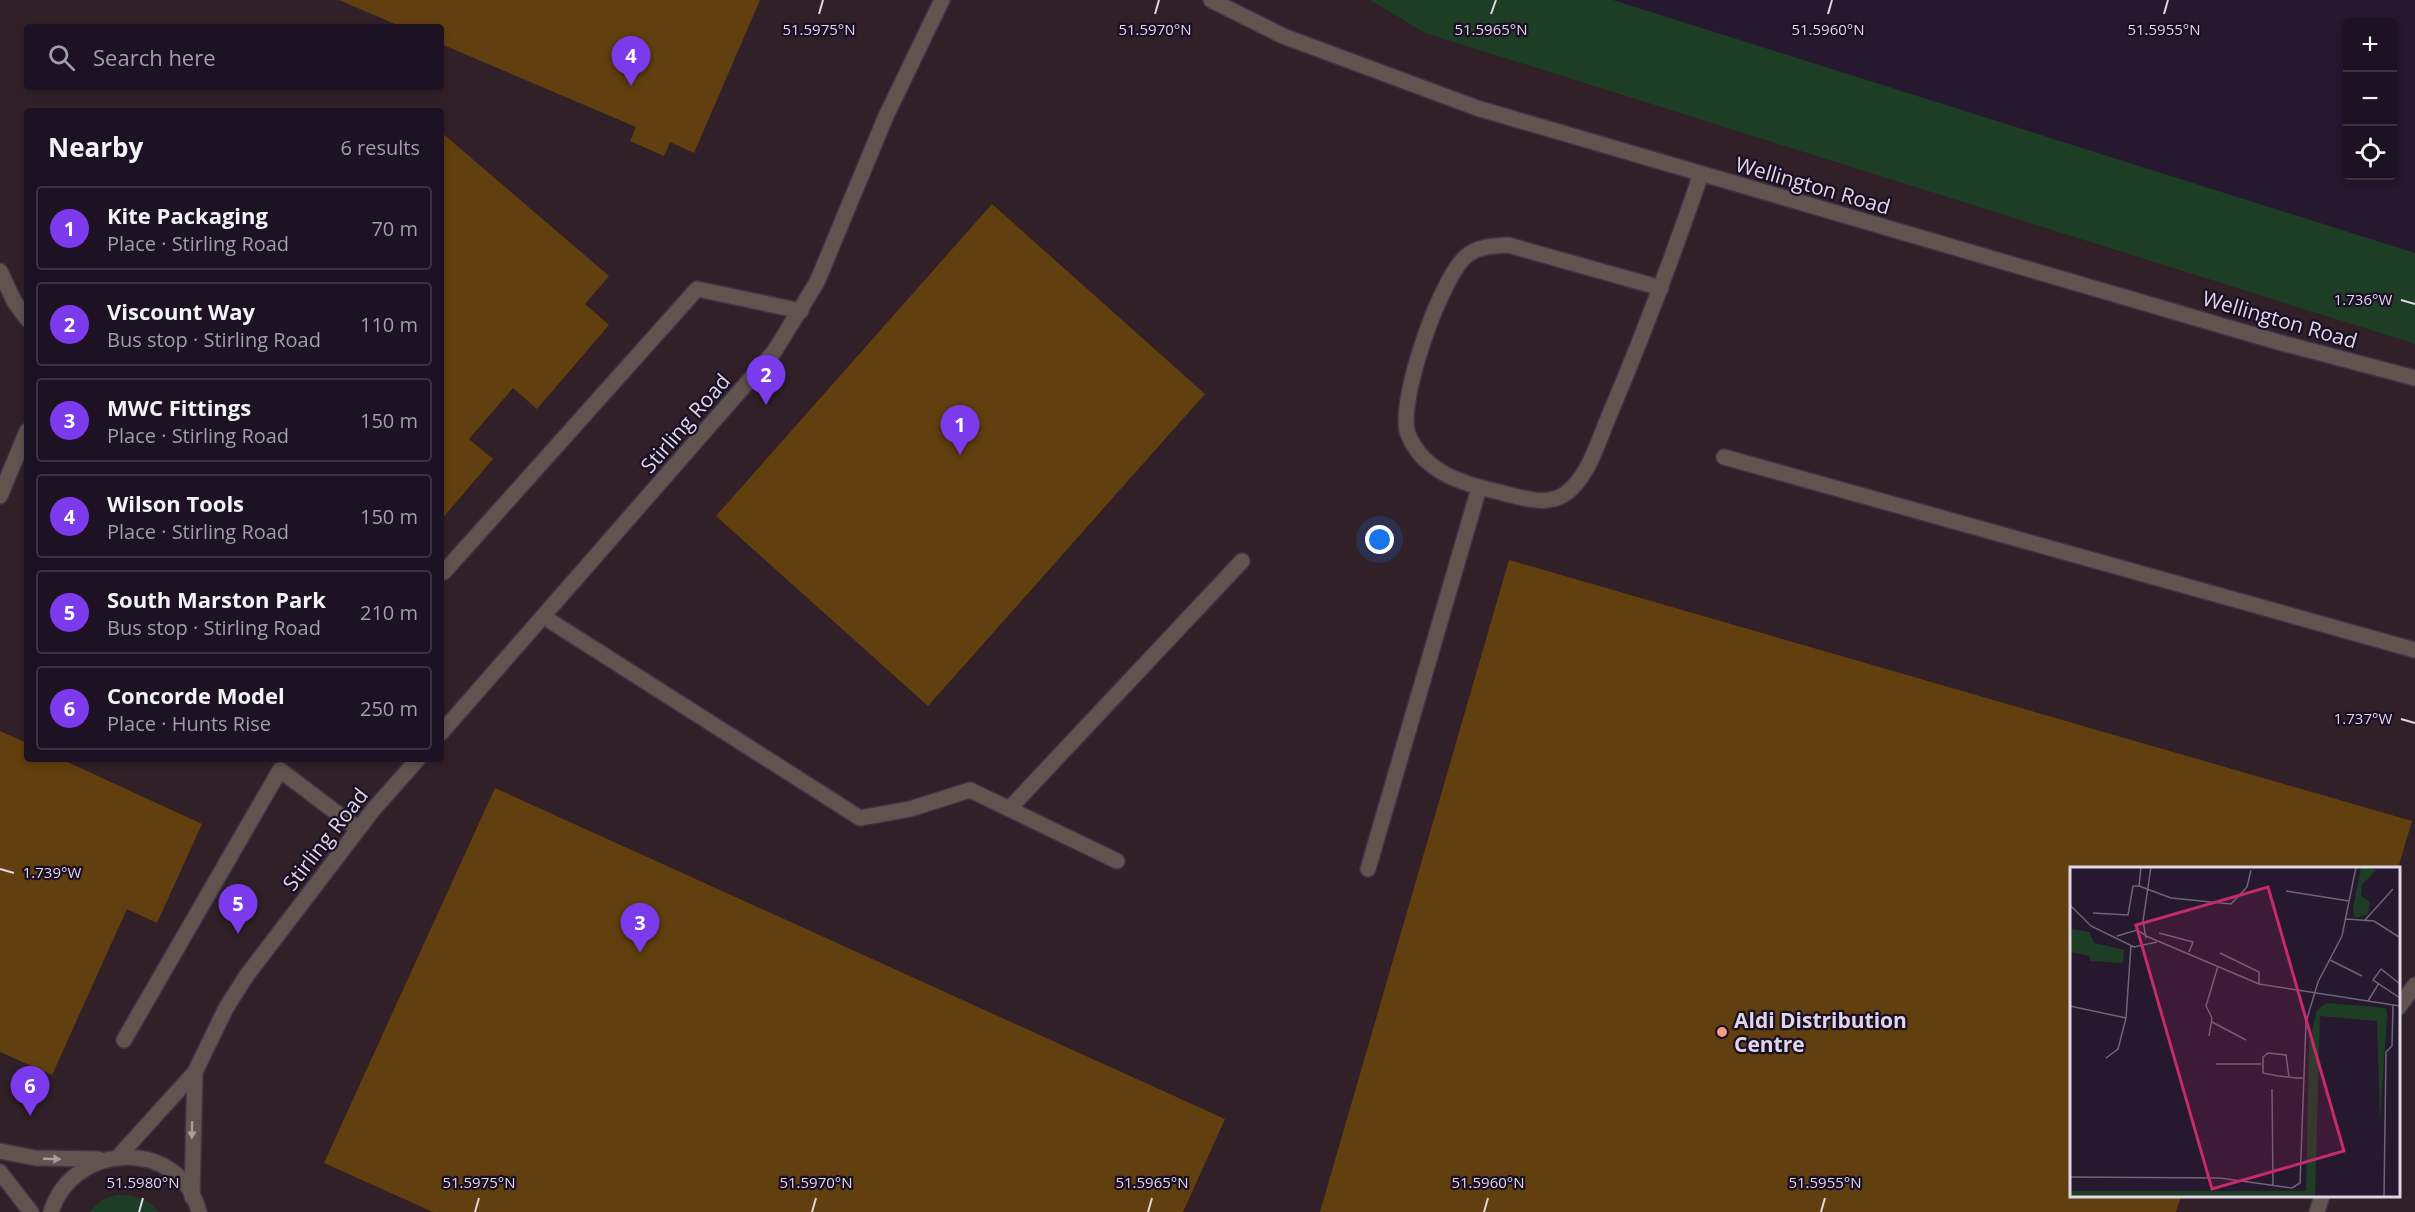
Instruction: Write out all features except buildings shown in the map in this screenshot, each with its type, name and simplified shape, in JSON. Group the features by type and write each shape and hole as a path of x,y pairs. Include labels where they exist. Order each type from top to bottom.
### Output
{"street":[{"name":"Stirling Road","path":"444,730 774,352 801,311 849,209 903,77 942,0"},
{"name":"Wellington Road","path":"1211,0 1283,36 1487,111 2278,342 2415,378"},
{"path":"1661,288 1508,246 1486,246 1467,255 1452,273 1437,303 1405,406 1407,433 1423,459 1444,475 1479,488 1534,501 1564,495 1582,476 1661,288 1701,174"},
{"path":"0,272 14,301 24,315"},
{"path":"444,572 697,289 801,311"},
{"path":"0,496 24,438"},
{"path":"1724,457 2415,650"},
{"path":"1368,870 1479,488"},
{"path":"1009,809 1242,561"},
{"path":"544,617 860,818 910,809 970,790 1118,861"},
{"name":"Stirling Road","path":"51,1212 58,1194 74,1175 112,1158 195,1072 226,1008 247,975 358,829 415,762"},
{"path":"124,1040 280,770 358,829"},
{"path":"2400,1005 2415,985"},
{"name":"Stirling Road","path":"192,1197 195,1072"},
{"path":"0,1151 36,1158 112,1158"},
{"name":"Stirling Road","path":"112,1158 138,1158 163,1166 177,1176 192,1197 199,1212"},
{"path":"0,1172 31,1212"},
{"path":"2317,1212 2322,1197"}],"shaded area":[{"path":"0,0 1370,0 1425,33 2415,344 2415,1212 0,1212"}],"green space":[{"path":"1370,0 1613,0 2415,253 2415,344 1425,33"},
{"path":"116,1195 145,1200 158,1212 89,1212 103,1199"}],"place":[{"name":"Wilson Tools","path":"631,86"},
{"name":"Viscount Way","path":"766,405"},
{"name":"Kite Packaging","path":"960,455"},
{"name":"South Marston Park","path":"238,934"},
{"name":"MWC Fittings","path":"640,953"},
{"name":"Aldi Distribution Centre","path":"1722,1032"},
{"name":"Concorde Model","path":"30,1116"}]}
